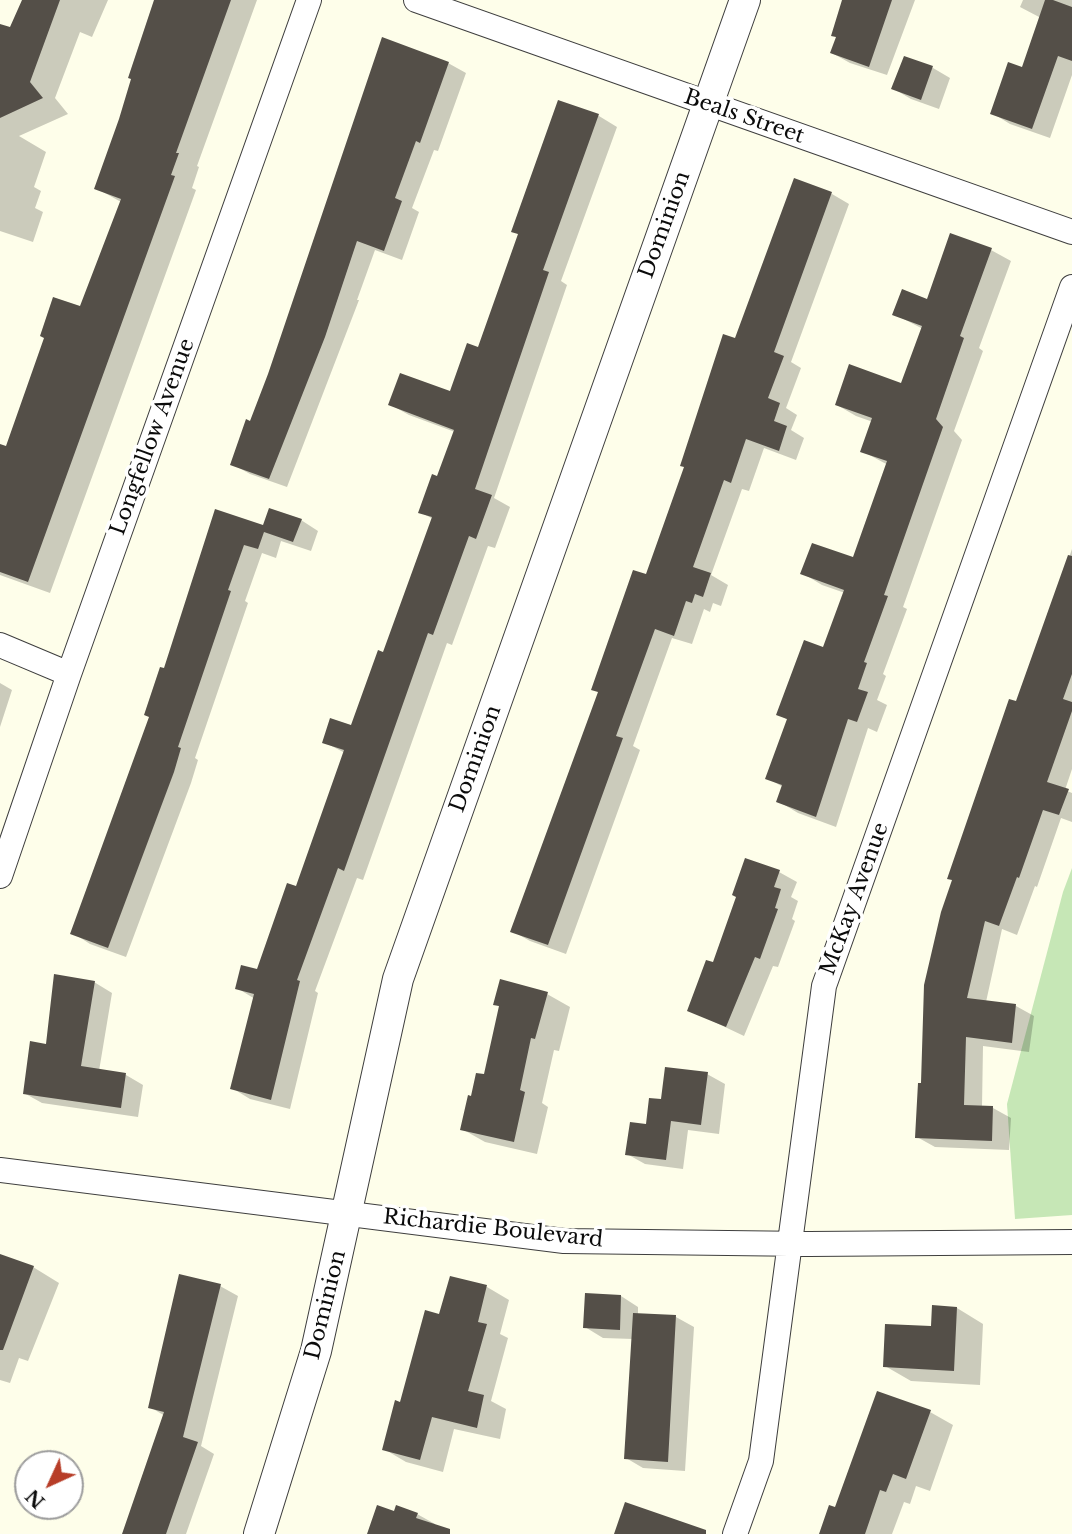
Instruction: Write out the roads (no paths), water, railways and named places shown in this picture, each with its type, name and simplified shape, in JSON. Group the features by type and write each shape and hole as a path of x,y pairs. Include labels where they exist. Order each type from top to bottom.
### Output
{"street":[{"name":"Longfellow Avenue","path":"0,876 69,674 309,0"},
{"name":"Beals Street","path":"416,0 1072,232"},
{"name":"Dominion","path":"259,1534 316,1351 398,979 745,0"},
{"name":"McKay Avenue","path":"735,1534 761,1461 824,986 1072,287"},
{"path":"0,645 69,674"},
{"name":"Richardie Boulevard","path":"0,1170 564,1241 791,1244 1072,1242"}]}
